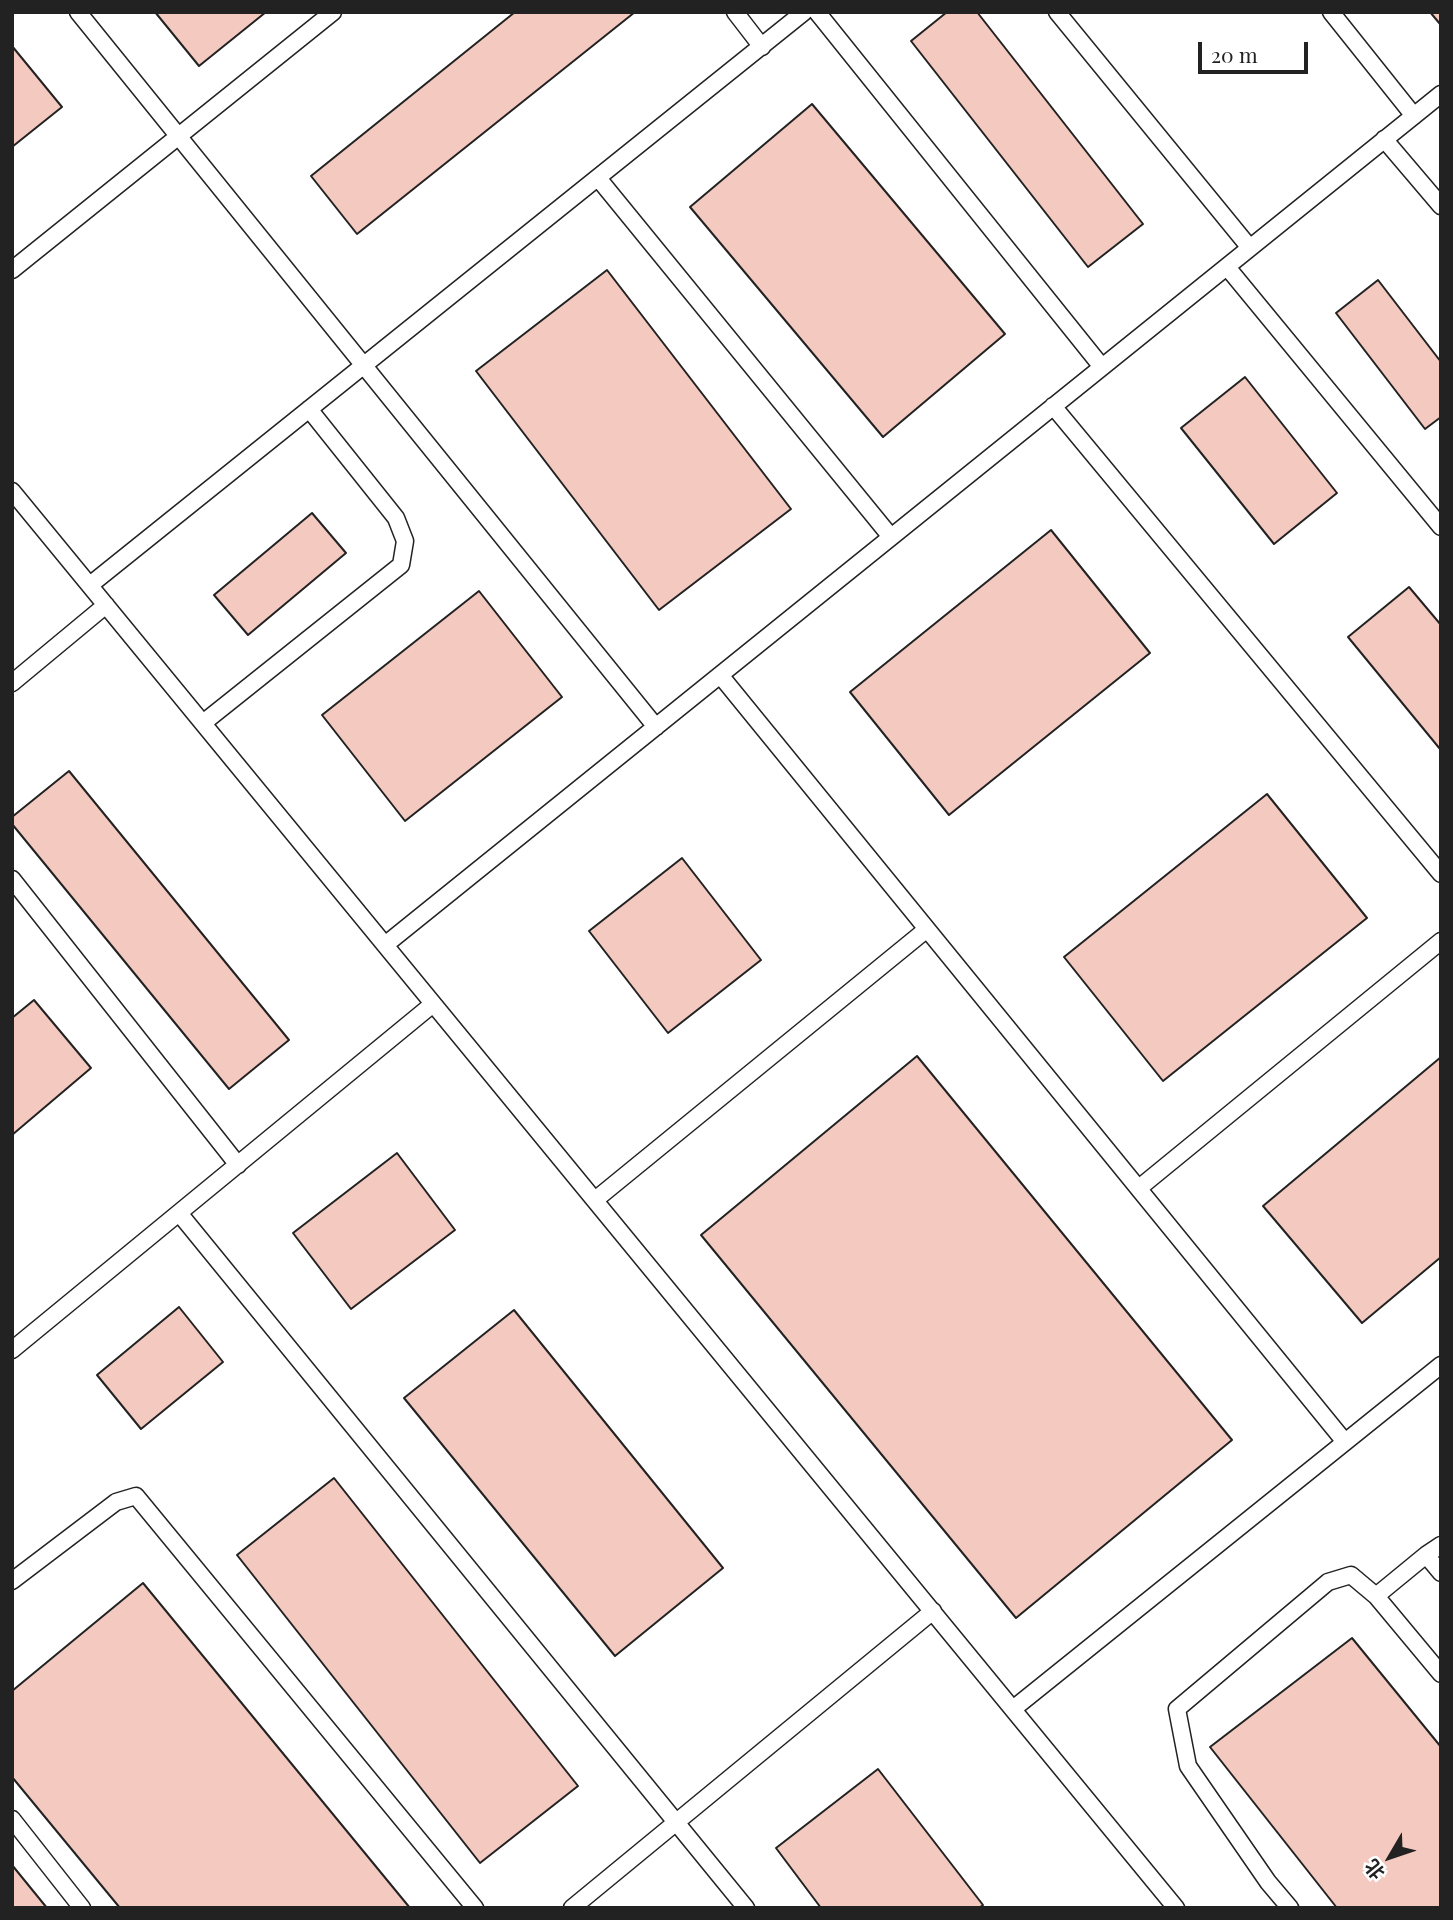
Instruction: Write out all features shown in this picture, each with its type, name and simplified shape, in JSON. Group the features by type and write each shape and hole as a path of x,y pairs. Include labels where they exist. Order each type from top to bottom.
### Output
{"lane":[{"path":"78,12 656,727"},
{"path":"12,270 333,12"},
{"path":"735,12 762,47"},
{"path":"90,585 804,12"},
{"path":"817,12 1102,367"},
{"path":"1057,12 1250,248"},
{"path":"1331,12 1414,116"},
{"path":"385,944 1441,94"},
{"path":"1384,139 1441,206"},
{"path":"598,178 891,537"},
{"path":"1227,267 1441,527"},
{"path":"1053,407 1441,874"},
{"path":"203,723 401,565 405,541 396,518 309,409"},
{"path":"12,491 1176,1908"},
{"path":"12,684 106,605"},
{"path":"720,675 1345,1442"},
{"path":"12,879 238,1165"},
{"path":"595,1200 927,929"},
{"path":"1139,1188 1441,941"},
{"path":"12,1350 433,1004"},
{"path":"178,1213 746,1908"},
{"path":"1013,1709 1441,1365"},
{"path":"12,1581 116,1502 135,1496 475,1908"},
{"path":"1376,1596 1441,1545"},
{"path":"1426,1555 1441,1573"},
{"path":"1290,1908 1268,1882 1188,1766 1177,1709 1328,1582 1352,1575 1376,1596 1441,1674"},
{"path":"572,1908 933,1611"},
{"path":"12,1819 82,1908"}],"building":[{"path":"155,12 266,12 199,66"},
{"path":"515,12 635,12 357,234 311,176"},
{"path":"947,12 977,12 1143,224 1088,267 911,41"},
{"path":"1430,12 1441,12 1441,24 1440,24"},
{"path":"12,46 62,107 12,147"},
{"path":"812,104 1005,334 883,437 690,207"},
{"path":"607,270 791,509 659,610 476,371"},
{"path":"1378,280 1441,362 1441,417 1425,429 1336,313"},
{"path":"1245,377 1337,493 1274,544 1181,428"},
{"path":"312,513 346,553 248,635 214,595"},
{"path":"1051,530 1150,653 949,815 850,692"},
{"path":"1409,587 1441,625 1440,749 1348,637"},
{"path":"479,591 562,697 405,821 322,715"},
{"path":"69,771 289,1040 229,1089 12,824 12,817"},
{"path":"1267,794 1367,918 1163,1081 1064,957"},
{"path":"682,858 761,960 668,1033 589,931"},
{"path":"34,1000 91,1068 12,1135 12,1018"},
{"path":"917,1056 1232,1440 1016,1618 701,1235"},
{"path":"1441,1057 1441,1257 1362,1323 1263,1206"},
{"path":"397,1153 455,1230 351,1309 293,1233"},
{"path":"179,1307 223,1362 141,1429 97,1375"},
{"path":"514,1310 723,1568 615,1656 404,1398"},
{"path":"334,1478 578,1786 480,1863 237,1555"},
{"path":"143,1583 410,1908 120,1908 12,1777 12,1691"},
{"path":"1352,1638 1441,1747 1441,1908 1337,1908 1210,1747"},
{"path":"878,1769 983,1905 979,1908 821,1908 776,1848"},
{"path":"12,1865 47,1908 12,1908"}]}
